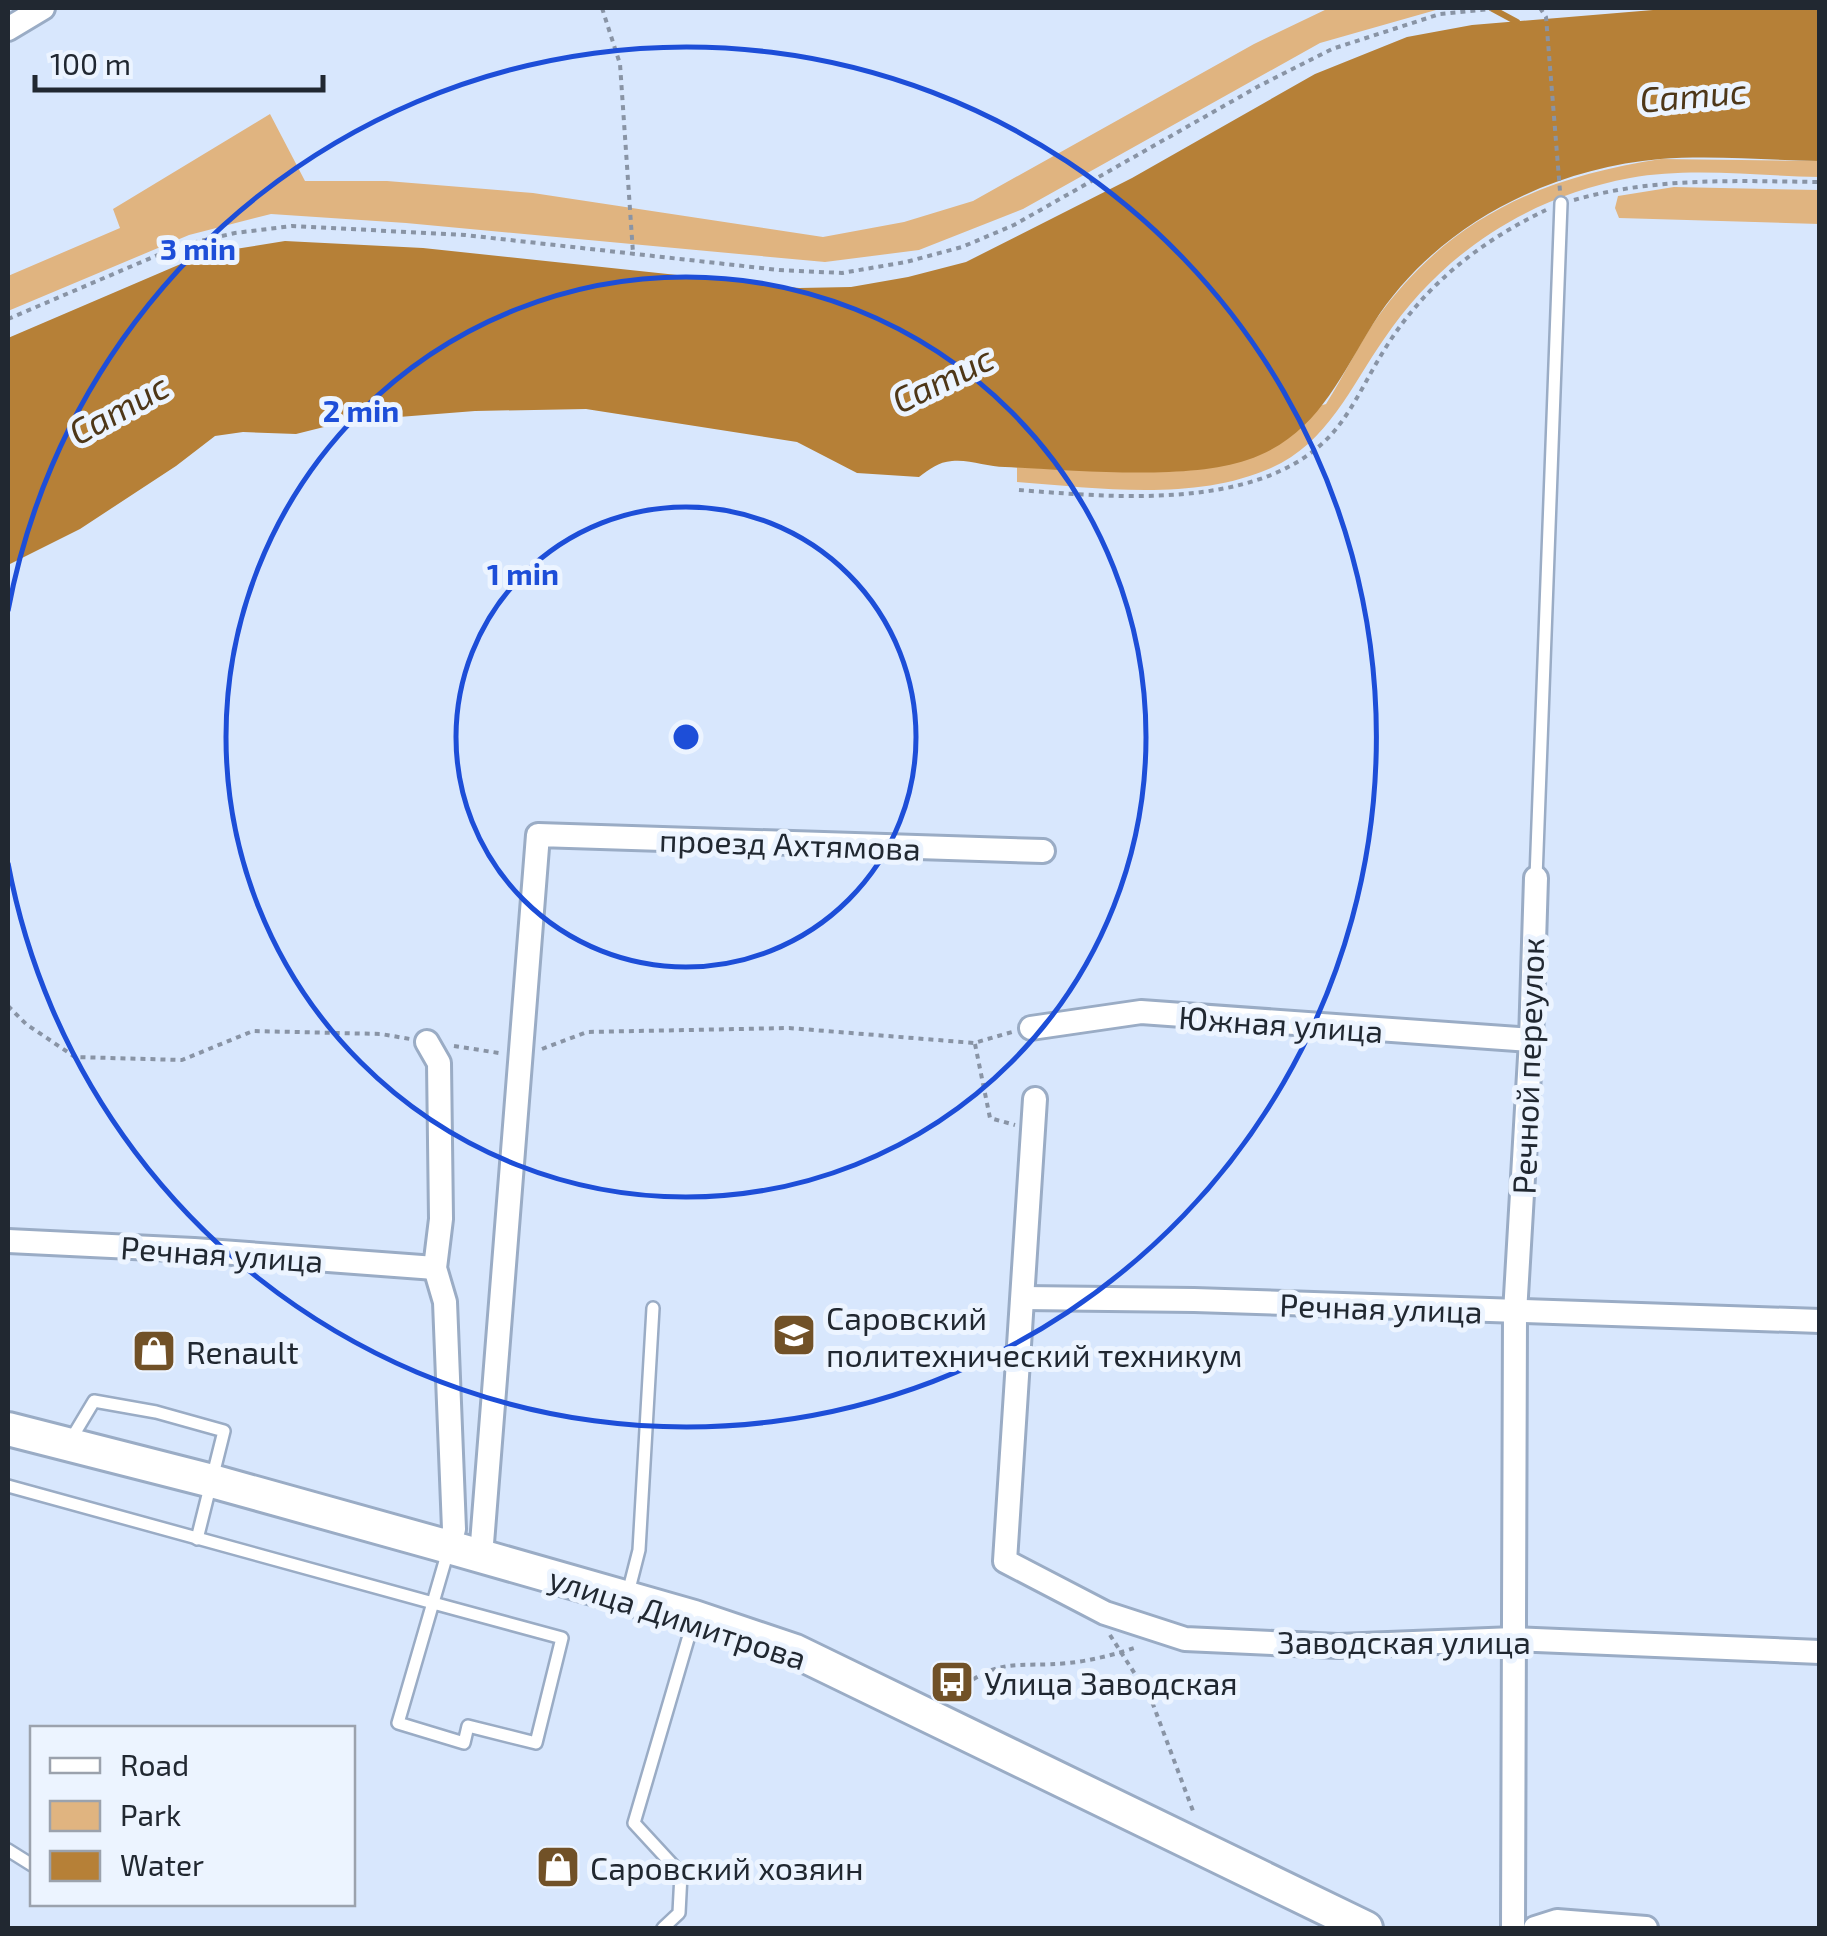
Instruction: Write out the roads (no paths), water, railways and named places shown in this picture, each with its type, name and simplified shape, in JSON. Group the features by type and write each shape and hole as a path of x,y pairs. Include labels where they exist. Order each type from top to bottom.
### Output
{"street":[{"name":"проезд Ахтямова","path":"481,1556 538,835 1042,851"},
{"name":"Речной переулок","path":"1513,1928 1516,1313 1536,878"},
{"name":"Южная улица","path":"1031,1028 1141,1012 1531,1040"},
{"path":"426,1042 439,1063 440,1081 442,1220 436,1268 445,1302 452,1417 454,1529 449,1547"},
{"path":"1023,1298 1035,1098"},
{"name":"Речная улица","path":"8,1241 436,1268"},
{"name":"Речная улица","path":"1023,1298 1820,1321"},
{"name":"Заводская улица","path":"1023,1298 1006,1561 1086,1603 1185,1638 1338,1646 1514,1638 1820,1652"},
{"name":"улица Димитрова","path":"8,1429 449,1547 780,1645 1366,1928"},
{"path":"1534,1928 1557,1922 1646,1928"}],"lane":[{"name":"Речной переулок","path":"1536,878 1561,203"},
{"path":"627,1598 639,1550 653,1308"},
{"path":"68,1444 94,1401 156,1412 224,1431 197,1538"},
{"path":"8,1486 432,1603 562,1638 536,1743 468,1726 464,1743 398,1723 432,1603 449,1547"},
{"path":"663,1928 680,1914 681,1874 634,1823 694,1617"},
{"path":"8,1850 30,1863"}],"water":[{"name":"Сатис","path":"1677,8 1819,8 1819,161 1699,157 1618,165 1576,175 1497,209 1461,232 1398,289 1336,386 1308,422 1271,450 1247,460 1161,472 999,467 952,461 938,464 919,477 857,473 797,442 586,409 475,411 348,421 296,434 243,432 215,436 80,529 8,565 8,338 183,263 229,250 285,241 423,248 799,288 851,287 966,262 1132,178 1315,74 1407,37 1472,25"}],"waterway":[{"path":"1491,8 1517,22"}],"place":[{"name":"Саровский политехнический техникум","path":"794,1335"},
{"name":"Renault","path":"154,1351"},
{"name":"Улица Заводская","path":"952,1682"},
{"name":"Саровский хозяин","path":"558,1867"}]}
